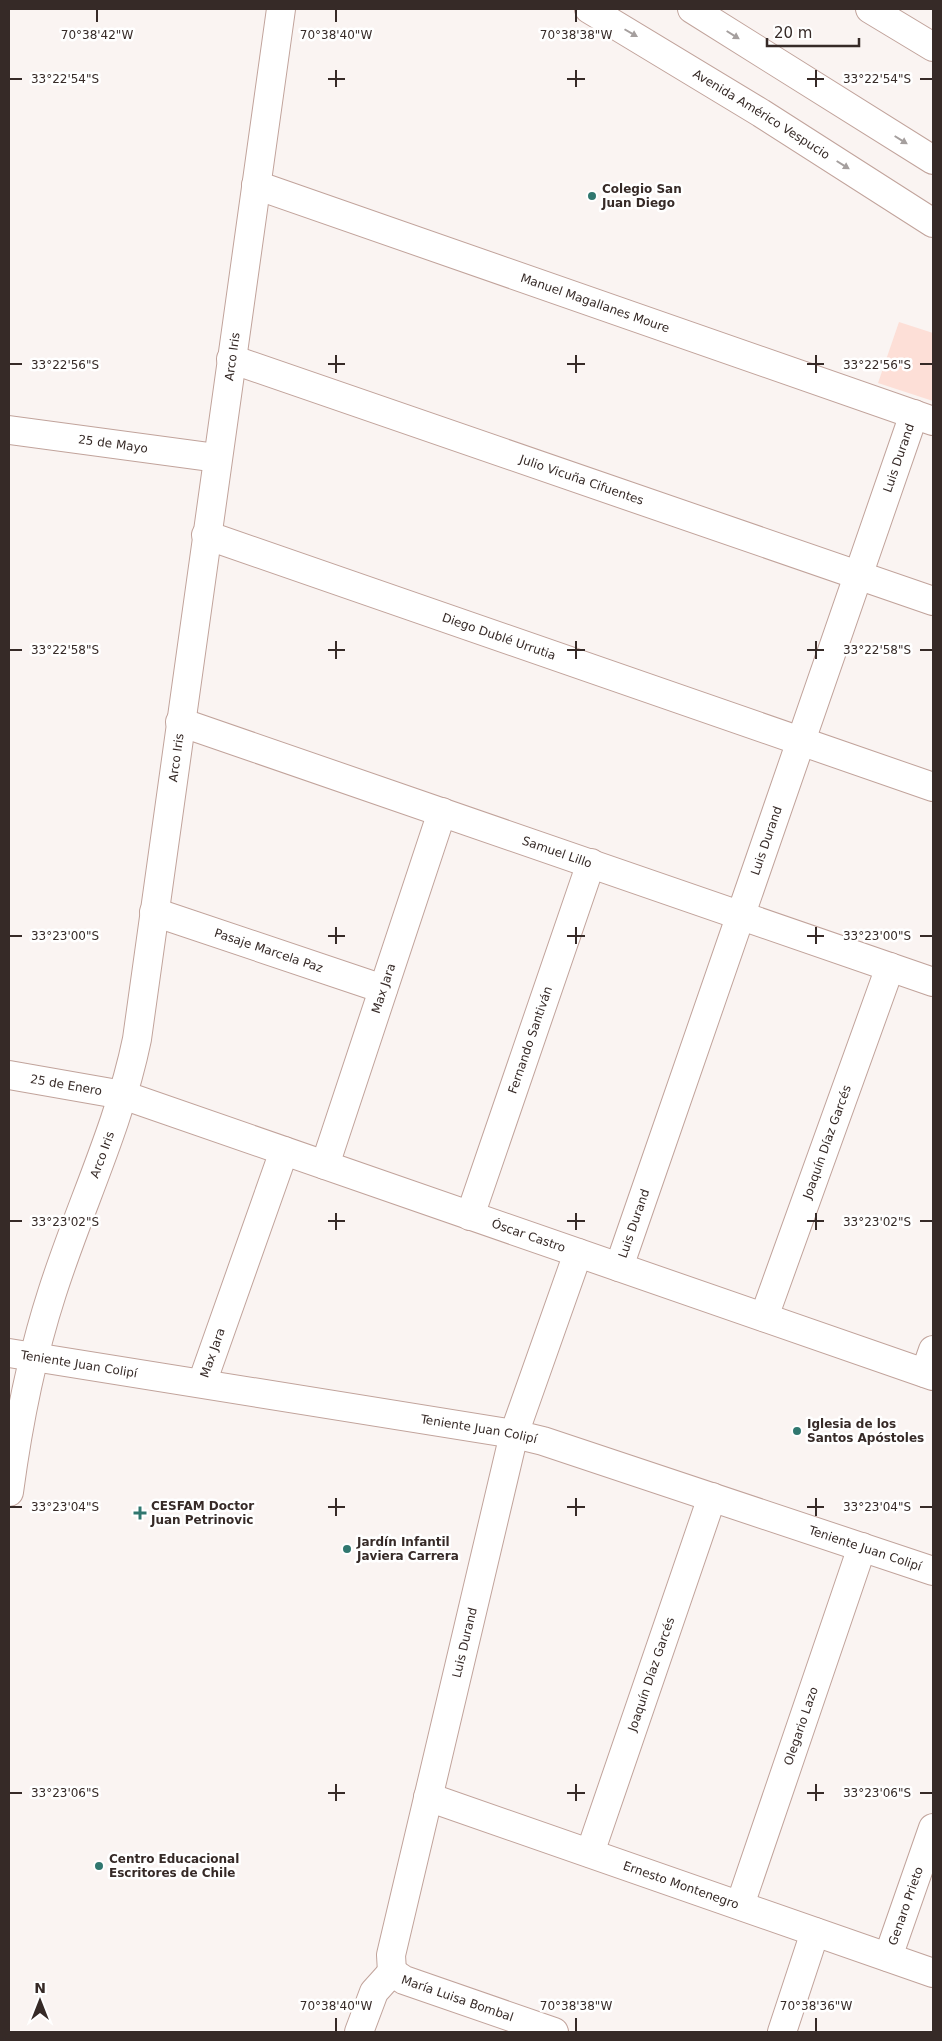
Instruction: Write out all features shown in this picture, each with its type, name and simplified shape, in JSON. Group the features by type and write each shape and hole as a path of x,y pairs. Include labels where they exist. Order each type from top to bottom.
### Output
{"main road":[{"name":"Arco Iris","path":"9,1492 21,1354 52,1292 123,1095 137,1039 281,9"},
{"name":"Avenida Américo Vespucio","path":"589,9 760,113 933,223"},
{"path":"692,9 933,160"},
{"path":"870,9 933,47"},
{"name":"Manuel Magallanes Moure","path":"256,185 924,417"},
{"name":"Julio Vicuña Cifuentes","path":"231,360 933,601"},
{"name":"Luis Durand","path":"619,1267 858,575 924,417"},
{"name":"25 de Mayo","path":"9,430 217,458"},
{"name":"Diego Dublé Urrutia","path":"206,535 933,787"},
{"name":"Samuel Lillo","path":"180,722 933,982"},
{"name":"Max Jara","path":"325,1165 442,812"},
{"name":"Fernando Santiván","path":"470,1216 590,864"},
{"name":"Pasaje Marcela Paz","path":"154,912 383,990"},
{"name":"Joaquín Díaz Garcés","path":"764,1317 890,967"},
{"name":"25 de Enero","path":"9,1075 123,1095"},
{"name":"Óscar Castro","path":"123,1095 764,1317 931,1366"},
{"name":"Max Jara","path":"202,1383 284,1151"},
{"name":"Luis Durand","path":"392,1972 391,1955 514,1434 578,1253"},
{"name":"Teniente Juan Colipí","path":"21,1354 514,1434 568,1448 933,1571"},
{"name":"Joaquín Díaz Garcés","path":"590,1853 712,1496"},
{"name":"Olegario Lazo","path":"740,1905 862,1547"},
{"name":"Ernesto Montenegro","path":"428,1797 933,1972"},
{"name":"Genaro Prieto","path":"888,1957 933,1828"},
{"path":"782,2032 815,1932"},
{"path":"359,2032 374,1992 392,1972"},
{"name":"María Luisa Bombal","path":"392,1972 404,1980 526,2028 554,2032"}],"shaded area":[{"path":"899,322 933,333 933,401 878,383"}],"place":[{"name":"Colegio San Juan Diego","path":"592,196"},
{"name":"Iglesia de los Santos Apóstoles","path":"797,1431"},
{"name":"CESFAM Doctor Juan Petrinovic","path":"140,1513"},
{"name":"Jardín Infantil Javiera Carrera","path":"347,1549"},
{"name":"Centro Educacional Escritores de Chile","path":"99,1866"}]}
